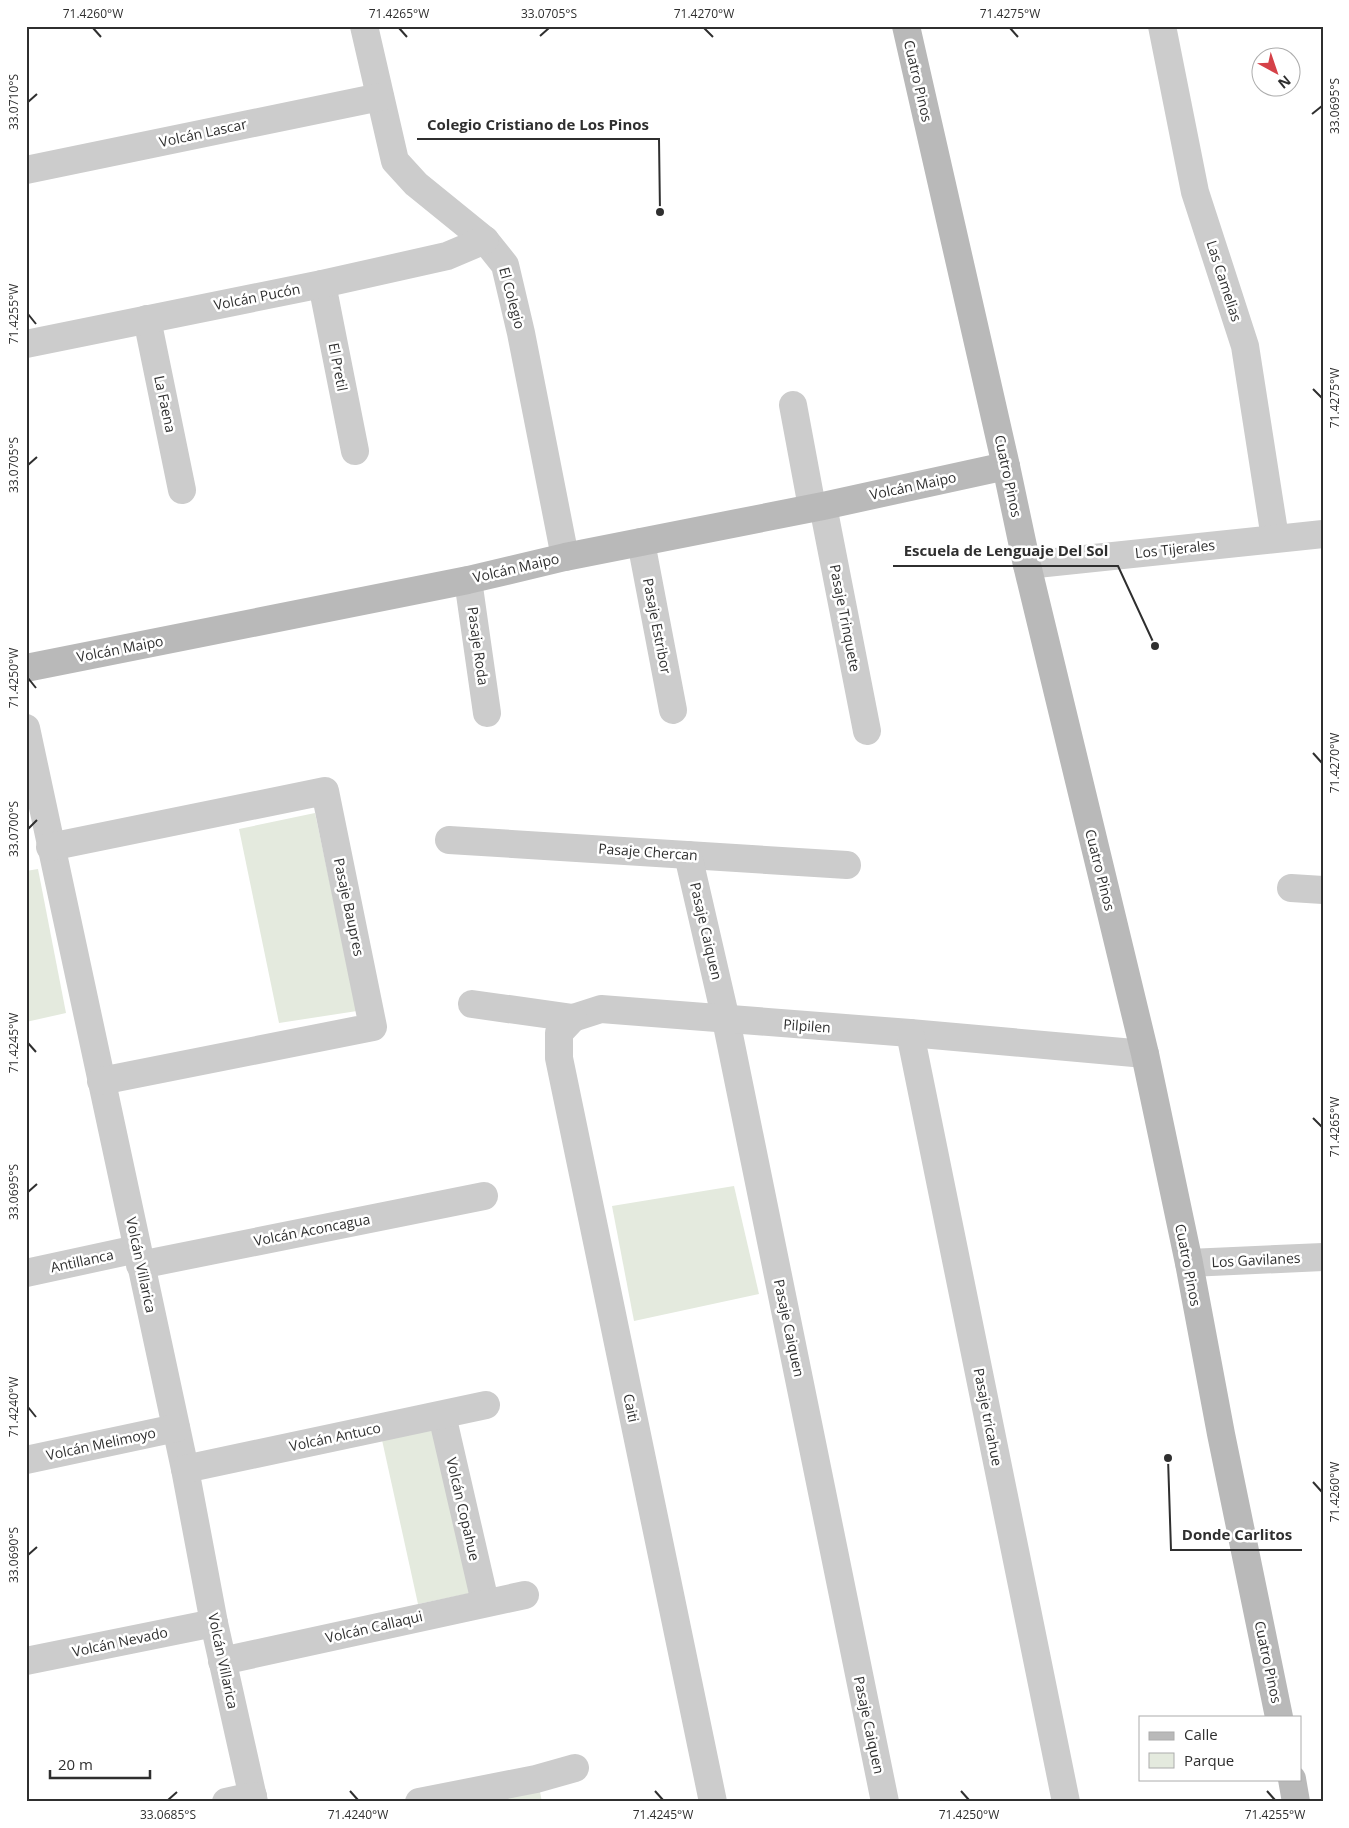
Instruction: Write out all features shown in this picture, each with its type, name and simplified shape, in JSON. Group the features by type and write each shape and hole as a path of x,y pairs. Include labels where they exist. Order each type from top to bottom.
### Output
{"street":[{"name":"El Colegio","path":"364,26 395,161 416,184 485,240 505,265 522,333 565,557"},
{"name":"Cuatro Pinos","path":"906,26 1027,565 1145,1054 1189,1263 1219,1425 1279,1716"},
{"name":"Las Camelias","path":"1162,26 1195,192 1245,346 1276,538"},
{"name":"Volcán Lascar","path":"26,170 380,97"},
{"name":"Volcán Pucón","path":"26,344 322,284 447,256 485,240"},
{"name":"El Pretil","path":"322,284 355,451"},
{"name":"La Faena","path":"147,319 182,490"},
{"name":"Pasaje Trinquete","path":"793,405 867,731"},
{"name":"Volcán Maipo","path":"26,668 468,580 565,557 1006,466"},
{"name":"Los Tijerales","path":"1027,565 1323,534"},
{"name":"Pasaje Estribor","path":"641,542 673,710"},
{"name":"Pasaje Roda","path":"468,580 488,713"},
{"name":"Volcán Villarica","path":"26,728 50,847 185,1469 222,1661 254,1799"},
{"name":"Pasaje Baupres","path":"50,847 325,791 373,1027 101,1081"},
{"name":"Pasaje Chercan","path":"449,840 847,865"},
{"name":"Pasaje Caiquen","path":"688,855 726,1020 885,1802"},
{"path":"1291,888 1323,890"},
{"name":"Pilpilen","path":"472,1004 573,1018 601,1010 910,1033 1145,1054"},
{"name":"Caiti","path":"573,1018 559,1033 559,1058 713,1802"},
{"name":"Pasaje tricahue","path":"910,1033 1066,1802"},
{"name":"Volcán Aconcagua","path":"139,1257 484,1196"},
{"name":"Antillanca","path":"26,1273 139,1257"},
{"name":"Los Gavilanes","path":"1189,1263 1323,1257"},
{"name":"Volcán Antuco","path":"185,1469 486,1405"},
{"name":"Volcán Copahue","path":"442,1415 485,1602"},
{"name":"Volcán Melimoyo","path":"26,1460 176,1428"},
{"name":"Volcán Callaqui","path":"222,1661 525,1594"},
{"name":"Volcán Nevado","path":"26,1661 214,1623"},
{"path":"418,1802 539,1790 575,1768"},
{"path":"1292,1780 1296,1802"},
{"path":"226,1802 254,1799"}],"green space":[{"path":"315,813 357,1011 279,1023 239,829"},
{"path":"38,869 66,1013 26,1022 26,871"},
{"path":"734,1186 759,1294 634,1321 612,1206"},
{"path":"436,1427 471,1593 418,1604 382,1440"},
{"path":"539,1787 542,1802 480,1802"}],"place":[{"name":"Colegio Cristiano de Los Pinos","path":"660,212"},
{"name":"Escuela de Lenguaje Del Sol","path":"1155,646"},
{"name":"Donde Carlitos","path":"1168,1458"}]}
